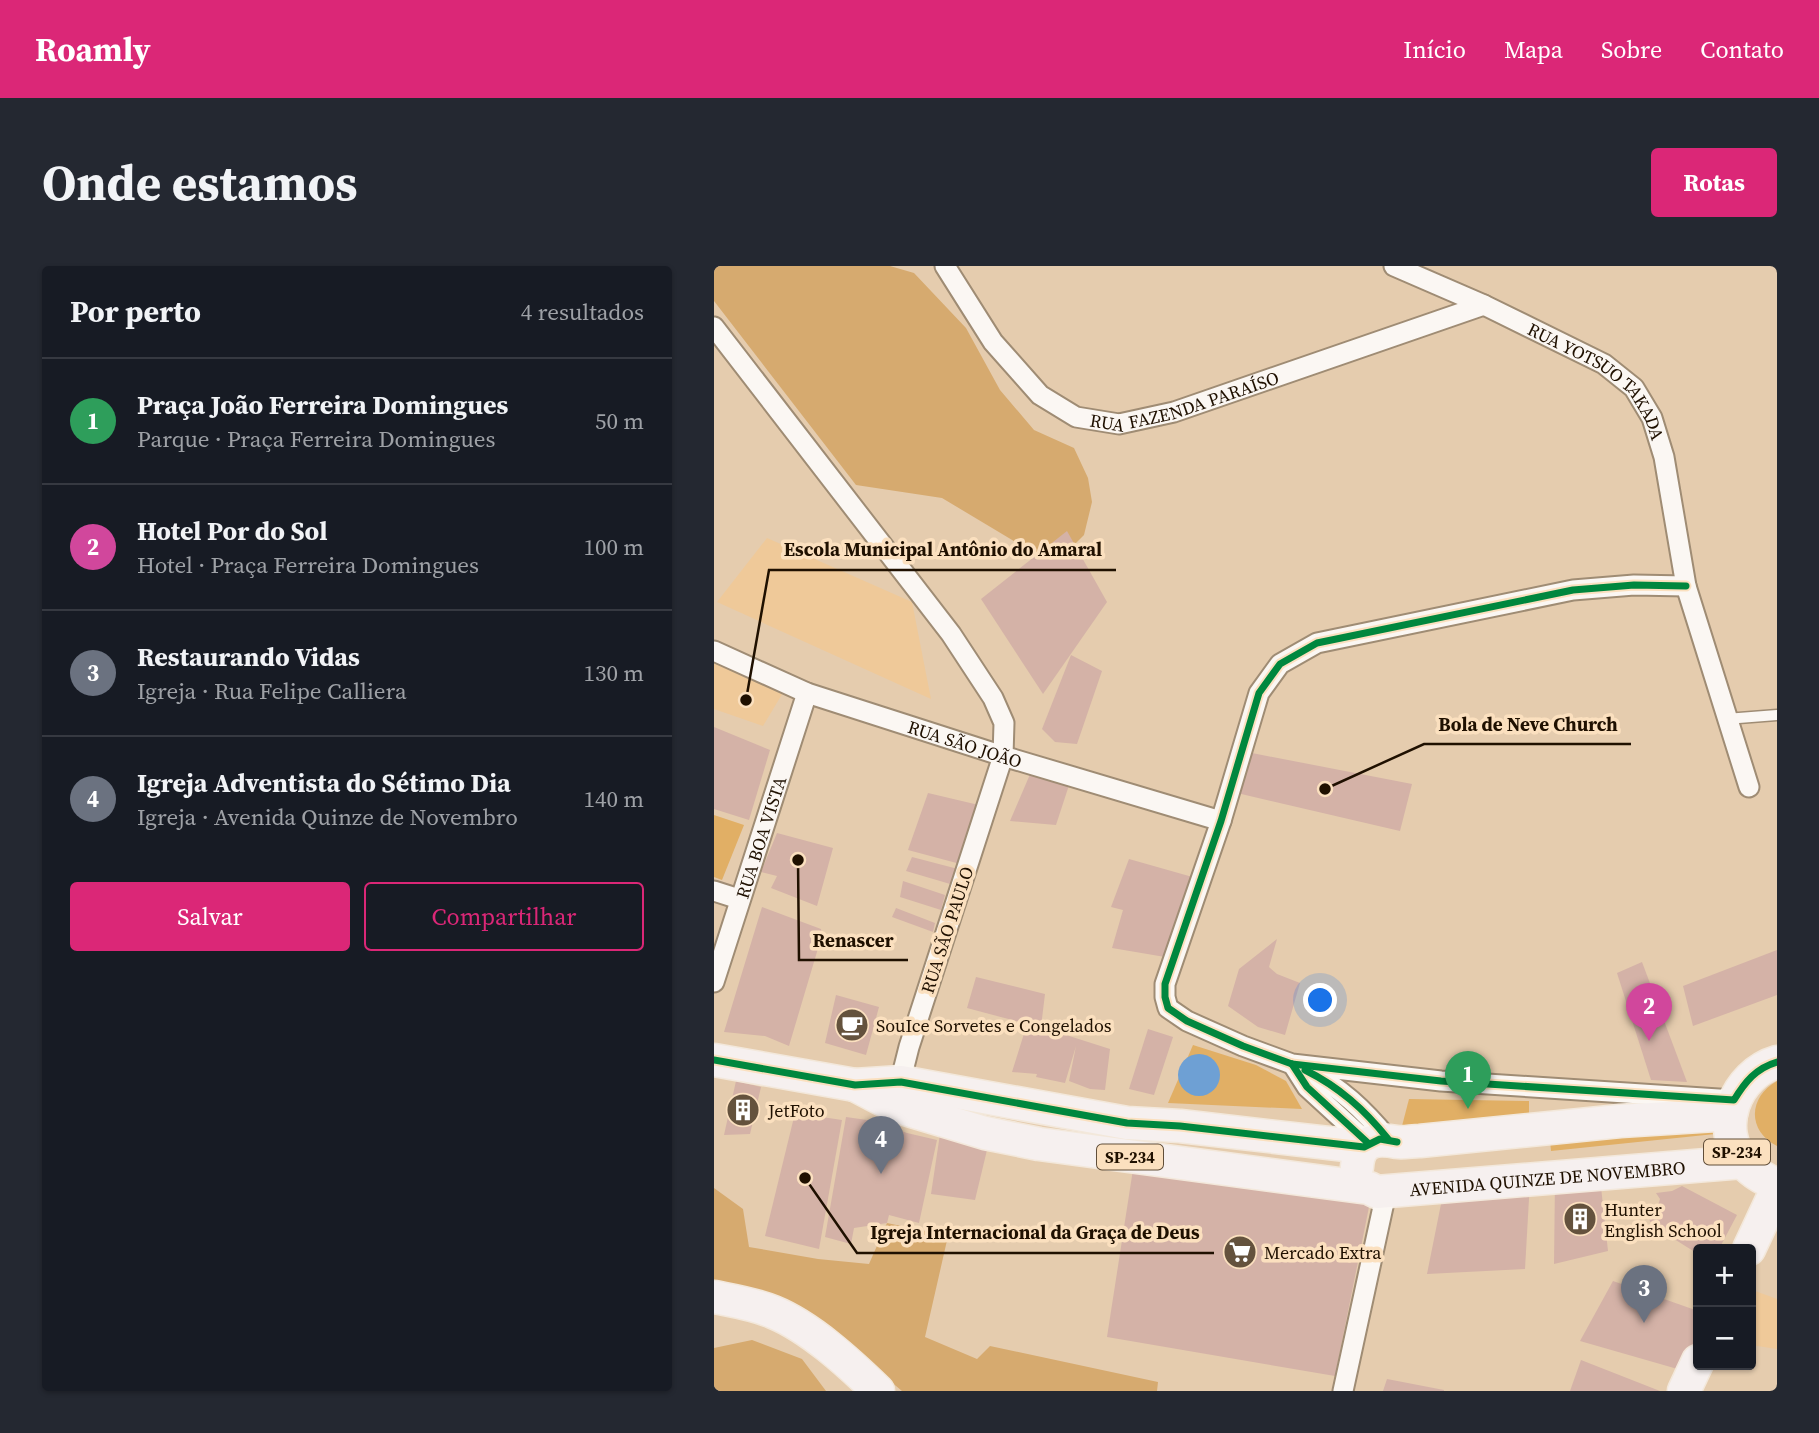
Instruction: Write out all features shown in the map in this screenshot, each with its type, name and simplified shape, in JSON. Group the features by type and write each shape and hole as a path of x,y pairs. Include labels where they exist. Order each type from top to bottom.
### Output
{"main road":[{"name":"AVENIDA QUINZE DE NOVEMBRO","path":"714,1060 898,1094 1127,1123 1379,1143 1406,1150 1410,1173 1404,1183 1383,1191"},
{"path":"1732,1107 1744,1084 1757,1070 1777,1062"},
{"name":"AVENIDA QUINZE DE NOVEMBRO","path":"898,1094 985,1133 1039,1144 1383,1191 1743,1162"},
{"name":"AVENIDA QUINZE DE NOVEMBRO","path":"1379,1143 1620,1121 1732,1107"},
{"name":"SP-234","path":"1732,1107 1732,1139 1743,1162 1759,1177 1777,1187"},
{"path":"1379,1143 1358,1155 1357,1174 1383,1191"},
{"path":"1751,1244 1777,1187"},
{"path":"714,1297 772,1311 803,1327 845,1359 878,1391"},
{"path":"1684,1391 1694,1370"}],"street":[{"name":"RUA FAZENDA PARAÍSO","path":"945,266 993,342 1040,395 1076,417 1119,424 1174,412 1483,305"},
{"name":"RUA YOTSUO TAKADA","path":"1394,266 1483,305 1604,364 1633,388 1652,418 1664,457 1686,586 1749,787"},
{"name":"RUA SÃO PAULO","path":"714,327 951,634 993,698 1004,723 1003,756 909,1047 898,1094"},
{"path":"1379,1143 1367,1112 1340,1089 1292,1064 1187,1021 1168,1008 1165,997 1165,984 1221,821 1259,694 1280,664 1317,643 1573,590 1633,585 1686,586"},
{"name":"RUA SÃO JOÃO","path":"714,651 807,693 1003,756 1221,821"},
{"name":"RUA BOA VISTA","path":"714,982 807,693"},
{"path":"714,891 739,899"},
{"path":"1292,1064 1441,1082 1732,1107"},
{"path":"1343,1391 1383,1191"}],"lane":[{"path":"1726,719 1777,715"}],"shaded area":[{"path":"714,266 890,266 914,273 966,328 1000,390 1034,430 1074,448 1088,478 1092,502 1084,535 1054,565 942,498 856,485 714,301"},
{"path":"767,538 912,602 931,699 717,602"},
{"path":"714,663 784,691 763,726 714,709"},
{"path":"714,815 744,825 722,880 714,877"},
{"path":"1193,1045 1256,1065 1286,1081 1302,1109 1168,1103"},
{"path":"1777,1081 1777,1146 1760,1132 1755,1114 1761,1096"},
{"path":"1409,1099 1529,1101 1529,1117 1402,1126"},
{"path":"1714,1126 1715,1134 1551,1151 1550,1140"},
{"path":"714,1188 743,1209 749,1247 818,1259 869,1264 887,1223 948,1236 925,1337 977,1359 990,1346 1158,1382 1157,1391 902,1391 819,1321 714,1285"},
{"path":"1756,1291 1777,1299 1777,1349 1756,1346"},
{"path":"752,1340 802,1359 826,1391 714,1391 714,1348"}],"water":[{"path":"1199,1054 1214,1060 1220,1075 1214,1090 1199,1096 1184,1090 1178,1075 1184,1060"}],"building":[{"path":"1067,531 1107,602 1043,694 981,599"},
{"path":"1071,655 1102,671 1077,744 1055,742 1042,729"},
{"path":"714,727 770,750 749,820 714,809"},
{"path":"1252,753 1412,784 1400,831 1237,793"},
{"path":"1034,765 1072,776 1056,825 1010,821"},
{"path":"928,793 983,806 964,865 908,850"},
{"path":"777,833 833,848 817,906 771,888 777,876 761,872"},
{"path":"912,857 958,869 957,886 906,871"},
{"path":"1129,859 1196,878 1165,957 1112,948 1123,910 1111,907"},
{"path":"903,881 945,895 941,910 900,897"},
{"path":"762,907 821,929 822,935 789,1046 765,1036 724,1032"},
{"path":"896,908 935,923 933,932 892,917"},
{"path":"1277,939 1269,967 1277,974 1300,983 1285,1035 1258,1027 1228,1006 1239,969"},
{"path":"1777,950 1777,995 1693,1026 1683,986"},
{"path":"1642,962 1687,1082 1651,1080 1617,973"},
{"path":"976,977 1045,994 1041,1027 1110,1049 1105,1090 1090,1089 1069,1081 1076,1046 1065,1083 1036,1077 1037,1074 1012,1072 1027,1024 967,1008"},
{"name":"SouIce Sorvetes e Congelados","path":"836,995 879,1007 866,1055 825,1043"},
{"path":"1148,1029 1173,1037 1154,1095 1129,1089"},
{"name":"JetFoto","path":"736,1081 761,1087 750,1134 724,1135"},
{"path":"795,1113 842,1120 819,1249 765,1236"},
{"path":"846,1117 874,1121 937,1140 919,1223 889,1215 887,1223 854,1228 851,1244 825,1237"},
{"path":"940,1134 987,1150 975,1200 931,1194"},
{"name":"Mercado Extra","path":"1134,1163 1371,1197 1335,1376 1107,1337"},
{"name":"Hunter English School","path":"1555,1179 1601,1187 1608,1251 1554,1264"},
{"path":"1530,1181 1525,1269 1427,1274 1444,1189"},
{"path":"1682,1186 1737,1215 1722,1244 1693,1244 1693,1251 1654,1229 1649,1219 1656,1212 1660,1199 1656,1193 1672,1191"},
{"path":"1613,1281 1693,1309 1693,1345 1681,1370 1580,1341"},
{"path":"1581,1360 1660,1391 1570,1391"},
{"path":"1387,1379 1444,1390 1444,1391 1383,1391"}],"cycle path":[{"path":"1686,586 1634,585 1573,590 1317,643 1280,664 1259,693 1221,821 1165,984 1165,997 1168,1008 1187,1021 1292,1064 1441,1081 1734,1100 1752,1076 1777,1062"},
{"path":"714,1060 855,1085 901,1082 1127,1123 1180,1126 1364,1147 1380,1139 1397,1142"},
{"path":"1292,1064 1307,1087 1368,1143"},
{"path":"1305,1070 1350,1100 1388,1139"}],"place":[{"name":"Escola Municipal Antônio do Amaral","path":"746,700"},
{"name":"Bola de Neve Church","path":"1325,789"},
{"name":"Renascer","path":"798,860"},
{"name":"SouIce Sorvetes e Congelados","path":"852,1025"},
{"name":"Hotel Por do Sol","path":"1649,1041"},
{"name":"Praça João Ferreira Domingues","path":"1468,1109"},
{"name":"JetFoto","path":"743,1110"},
{"name":"Igreja Adventista do Sétimo Dia","path":"881,1174"},
{"name":"Igreja Internacional da Graça de Deus","path":"805,1178"},
{"name":"Hunter English School","path":"1580,1219"},
{"name":"Mercado Extra","path":"1240,1252"},
{"name":"Restaurando Vidas","path":"1644,1323"}]}
